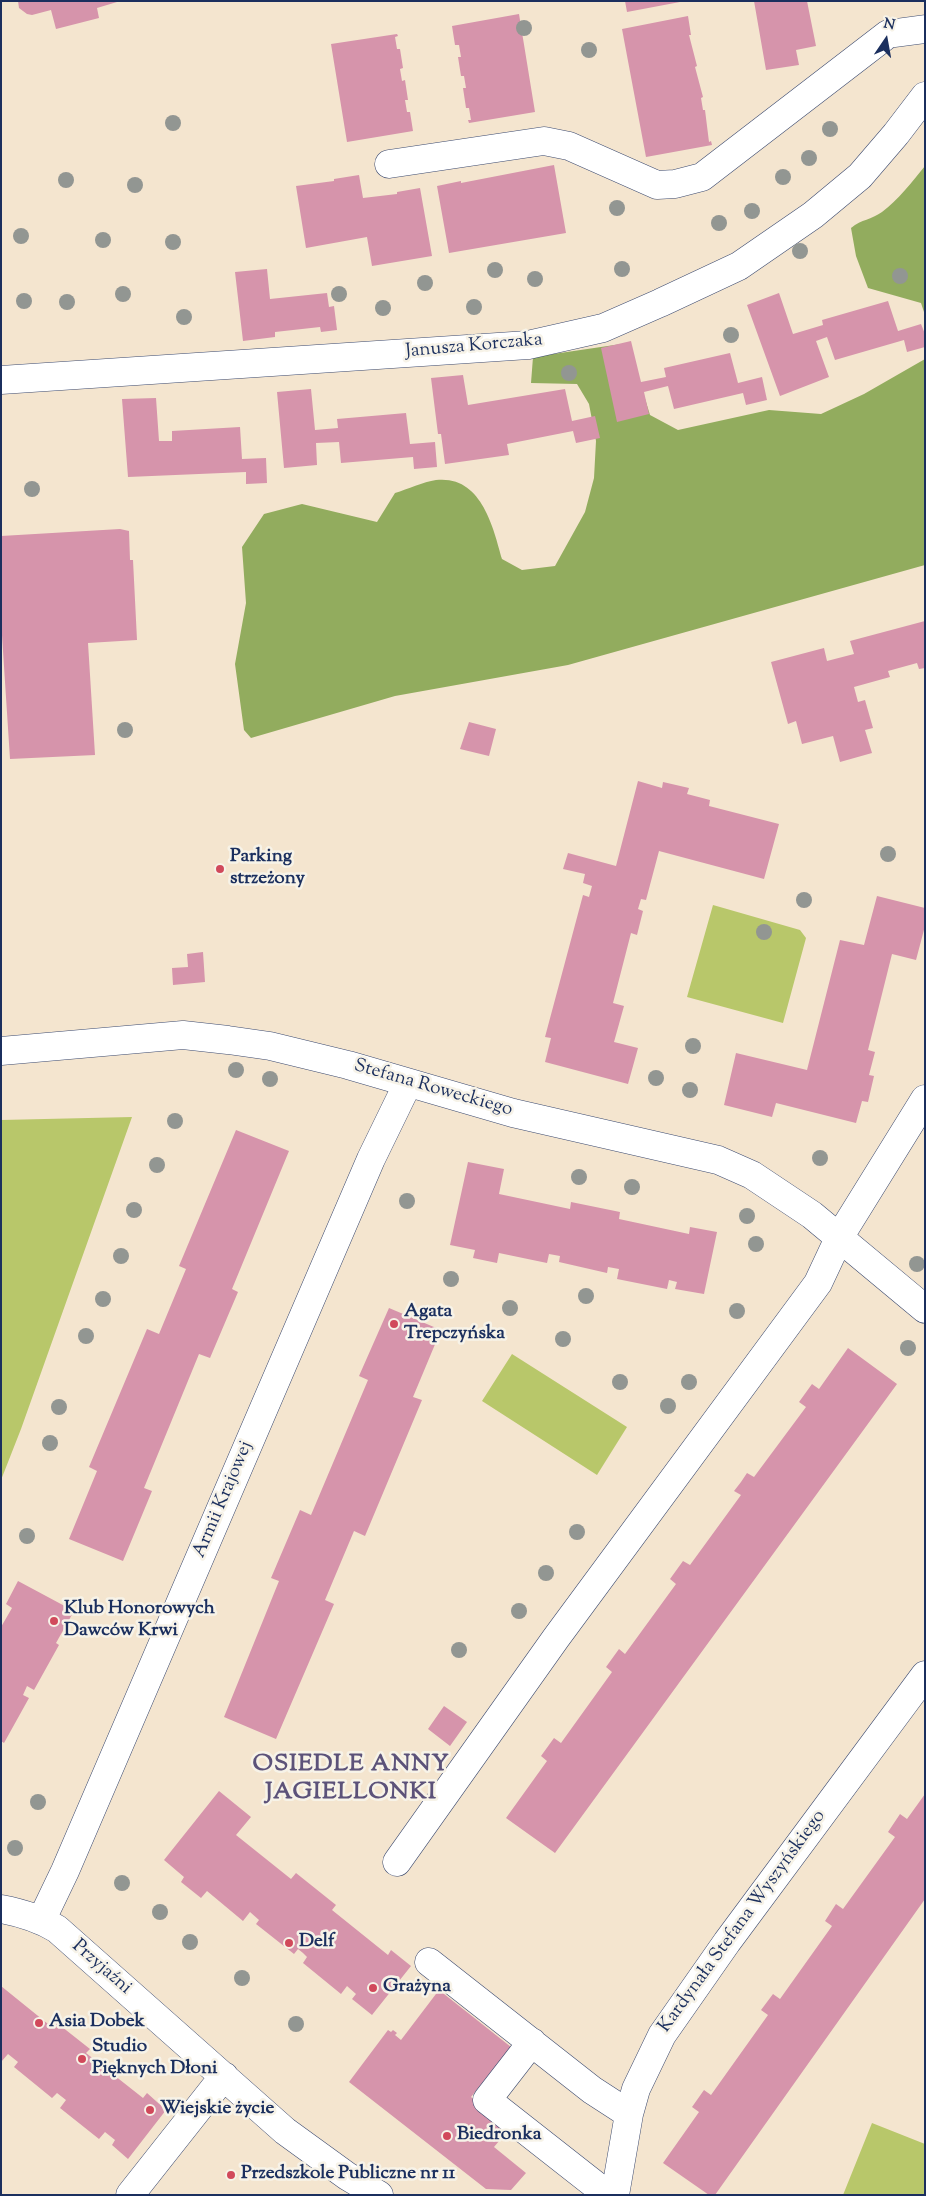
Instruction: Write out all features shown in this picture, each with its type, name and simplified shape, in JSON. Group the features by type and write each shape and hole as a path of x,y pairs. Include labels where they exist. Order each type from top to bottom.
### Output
{"street":[{"path":"389,164 544,141 569,146 657,185 676,184 702,177 888,34 921,28 925,29"},
{"name":"Janusza Korczaka","path":"1,380 528,345 603,328 739,266 812,214 860,176 925,96"},
{"name":"Stefana Roweckiego","path":"1,1051 184,1036 270,1046 348,1065 513,1113 718,1160 752,1175 782,1193 840,1236 925,1309"},
{"name":"Armii Krajowej","path":"42,1919 65,1872 371,1159 408,1083"},
{"path":"397,1862 550,1646 818,1283 840,1236 925,1099"},
{"name":"Kardynała Stefana Wyszyńskiego","path":"615,2195 629,2114 636,2089 662,2035 738,1926 925,1675"},
{"name":"Przyjaźni","path":"1,1909 21,1912 42,1919 58,1929 306,2148 379,2195"},
{"path":"430,1962 606,2100 629,2114"},
{"path":"532,2042 487,2100 608,2195"},
{"path":"130,2195 224,2076"}],"green space":[{"path":"925,166 925,315 921,303 868,288 856,256 851,228 878,215 888,207"},
{"path":"628,343 650,415 678,430 769,410 821,414 864,394 925,359 925,565 568,665 395,696 251,738 244,730 235,664 246,603 242,547 264,514 302,504 377,522 395,493 431,481 451,481 464,486 474,494 482,505 489,518 502,559 522,570 555,566 585,512 594,478 596,441 589,404 577,384 531,383 533,357"},
{"path":"713,905 800,930 806,938 783,1023 687,997"},
{"path":"132,1117 21,1429 1,1480 1,1120"},
{"path":"512,1354 627,1427 597,1475 482,1401"},
{"path":"872,2123 925,2144 925,2195 843,2195"}],"building":[{"path":"18,1 117,2 97,8 99,18 56,29 51,10 32,15 27,14 19,8"},
{"path":"625,1 680,1 680,2 627,12"},
{"path":"754,1 807,1 816,46 796,50 799,65 766,70"},
{"path":"519,14 535,112 469,123 468,120 471,120 469,108 466,108 463,88 466,88 464,76 461,76 458,57 461,57 459,45 455,45 452,26"},
{"path":"688,16 691,35 689,35 703,97 701,98 703,110 705,110 709,142 711,141 712,145 646,157 622,29"},
{"path":"397,34 398,36 395,37 397,49 400,49 403,68 400,69 402,81 405,80 408,100 405,100 407,112 410,112 413,131 347,142 331,44"},
{"path":"554,165 566,233 449,253 437,186"},
{"path":"359,175 363,198 397,194 397,192 420,188 432,256 372,266 367,237 306,248 296,186 334,181 334,179"},
{"path":"267,269 270,299 327,293 329,307 334,306 337,330 321,332 320,327 275,332 275,337 243,341 235,272"},
{"path":"779,293 793,334 823,325 822,320 888,301 898,331 921,324 925,334 925,347 907,352 904,340 835,360 827,337 816,341 829,377 780,396 747,305"},
{"path":"631,341 641,382 666,377 664,368 730,353 738,383 762,377 767,400 746,405 743,393 674,409 668,386 644,392 649,414 617,422 601,348"},
{"path":"463,375 468,405 565,389 572,421 595,416 600,438 576,443 573,431 507,444 509,455 445,464 441,434 438,434 431,378"},
{"path":"311,389 315,430 338,428 337,419 406,413 410,444 435,442 437,467 414,469 413,457 341,463 339,442 316,443 317,465 284,468 277,392"},
{"path":"156,398 159,441 172,441 172,431 240,427 242,459 266,458 267,483 246,484 246,472 128,477 122,399"},
{"path":"120,529 129,531 130,560 133,560 137,640 88,643 95,755 10,759 1,620 1,536"},
{"path":"925,621 925,668 919,669 917,663 888,671 890,677 854,687 858,702 865,700 873,728 865,730 872,753 840,762 833,736 802,744 796,721 788,724 771,662 824,648 827,661 854,654 850,641"},
{"path":"469,722 496,729 489,756 460,749"},
{"path":"638,781 662,788 663,782 689,788 687,794 710,800 709,806 779,824 764,879 659,851 646,900 641,899 638,909 643,911 637,935 631,933 613,1003 624,1006 614,1042 638,1048 628,1084 545,1062 551,1038 545,1037 583,895 589,897 592,886 583,883 585,874 563,869 568,853 616,866"},
{"path":"877,896 925,908 925,926 916,960 892,954 868,1050 875,1052 869,1075 874,1076 868,1102 862,1101 856,1123 776,1103 772,1117 724,1105 736,1053 807,1070 840,940 864,945"},
{"path":"203,952 205,982 173,985 172,968 188,967 187,954"},
{"path":"236,1130 289,1151 232,1289 238,1292 210,1358 199,1354 144,1488 152,1491 123,1561 69,1539 97,1471 89,1467 147,1329 159,1334 186,1269 179,1266"},
{"path":"468,1162 504,1169 499,1194 570,1209 571,1202 620,1212 619,1219 689,1234 690,1227 717,1232 704,1294 675,1289 677,1282 669,1280 667,1289 617,1279 619,1269 608,1267 607,1273 559,1262 560,1256 549,1254 547,1263 499,1253 497,1263 473,1258 475,1250 450,1245"},
{"path":"389,1308 441,1330 413,1397 422,1400 365,1536 354,1531 325,1600 334,1604 276,1739 224,1717 279,1581 271,1578 300,1510 311,1515 368,1380 359,1376"},
{"path":"848,1348 897,1384 555,1853 506,1818 547,1761 541,1756 554,1738 561,1743 612,1672 606,1667 619,1649 625,1654 676,1584 670,1579 683,1561 690,1565 741,1495 734,1491 747,1473 754,1477 806,1407 799,1402 812,1384 819,1389"},
{"path":"18,1581 74,1611 56,1643 59,1645 34,1690 27,1686 23,1695 29,1698 4,1743 1,1741 1,1627 12,1608 6,1604"},
{"path":"444,1706 467,1722 450,1746 428,1729"},
{"path":"219,1791 251,1817 236,1835 291,1879 296,1873 336,1905 332,1910 388,1955 391,1950 411,1966 372,2015 352,1999 356,1994 347,1986 341,1994 303,1963 307,1957 303,1953 298,1949 294,1954 256,1924 259,1920 250,1912 243,1921 207,1891 201,1898 181,1882 184,1877 164,1860"},
{"path":"925,1794 925,1899 715,2195 709,2195 663,2163 699,2112 692,2107 704,2090 711,2095 768,2015 761,2010 773,1994 780,1999 832,1926 825,1921 836,1904 843,1909 895,1837 888,1832 900,1814 907,1819"},
{"path":"1,1986 48,2024 52,2019 90,2049 86,2053 143,2098 147,2093 166,2110 128,2159 112,2145 115,2140 105,2132 99,2139 60,2108 66,2100 57,2093 52,2098 14,2067 18,2062 8,2054 1,2062"},
{"path":"439,1990 511,2047 471,2097 510,2128 494,2147 526,2173 511,2190 486,2189 349,2082 388,2030 391,2032 393,2030 397,2033 395,2035 401,2040"}],"place":[{"name":"Parking strzeżony","path":"220,869"},
{"name":"Agata Trepczyńska","path":"394,1324"},
{"name":"Klub Honorowych Dawców Krwi","path":"54,1621"},
{"name":"Delf","path":"289,1943"},
{"name":"Grażyna","path":"373,1988"},
{"name":"Asia Dobek","path":"39,2023"},
{"name":"Studio Pięknych Dłoni","path":"82,2059"},
{"name":"Wiejskie życie","path":"150,2110"},
{"name":"Biedronka","path":"447,2136"},
{"name":"Przedszkole Publiczne nr 11","path":"231,2175"}],"district":[{"name":"OSIEDLE ANNY JAGIELLONKI","path":"351,1780"}]}
